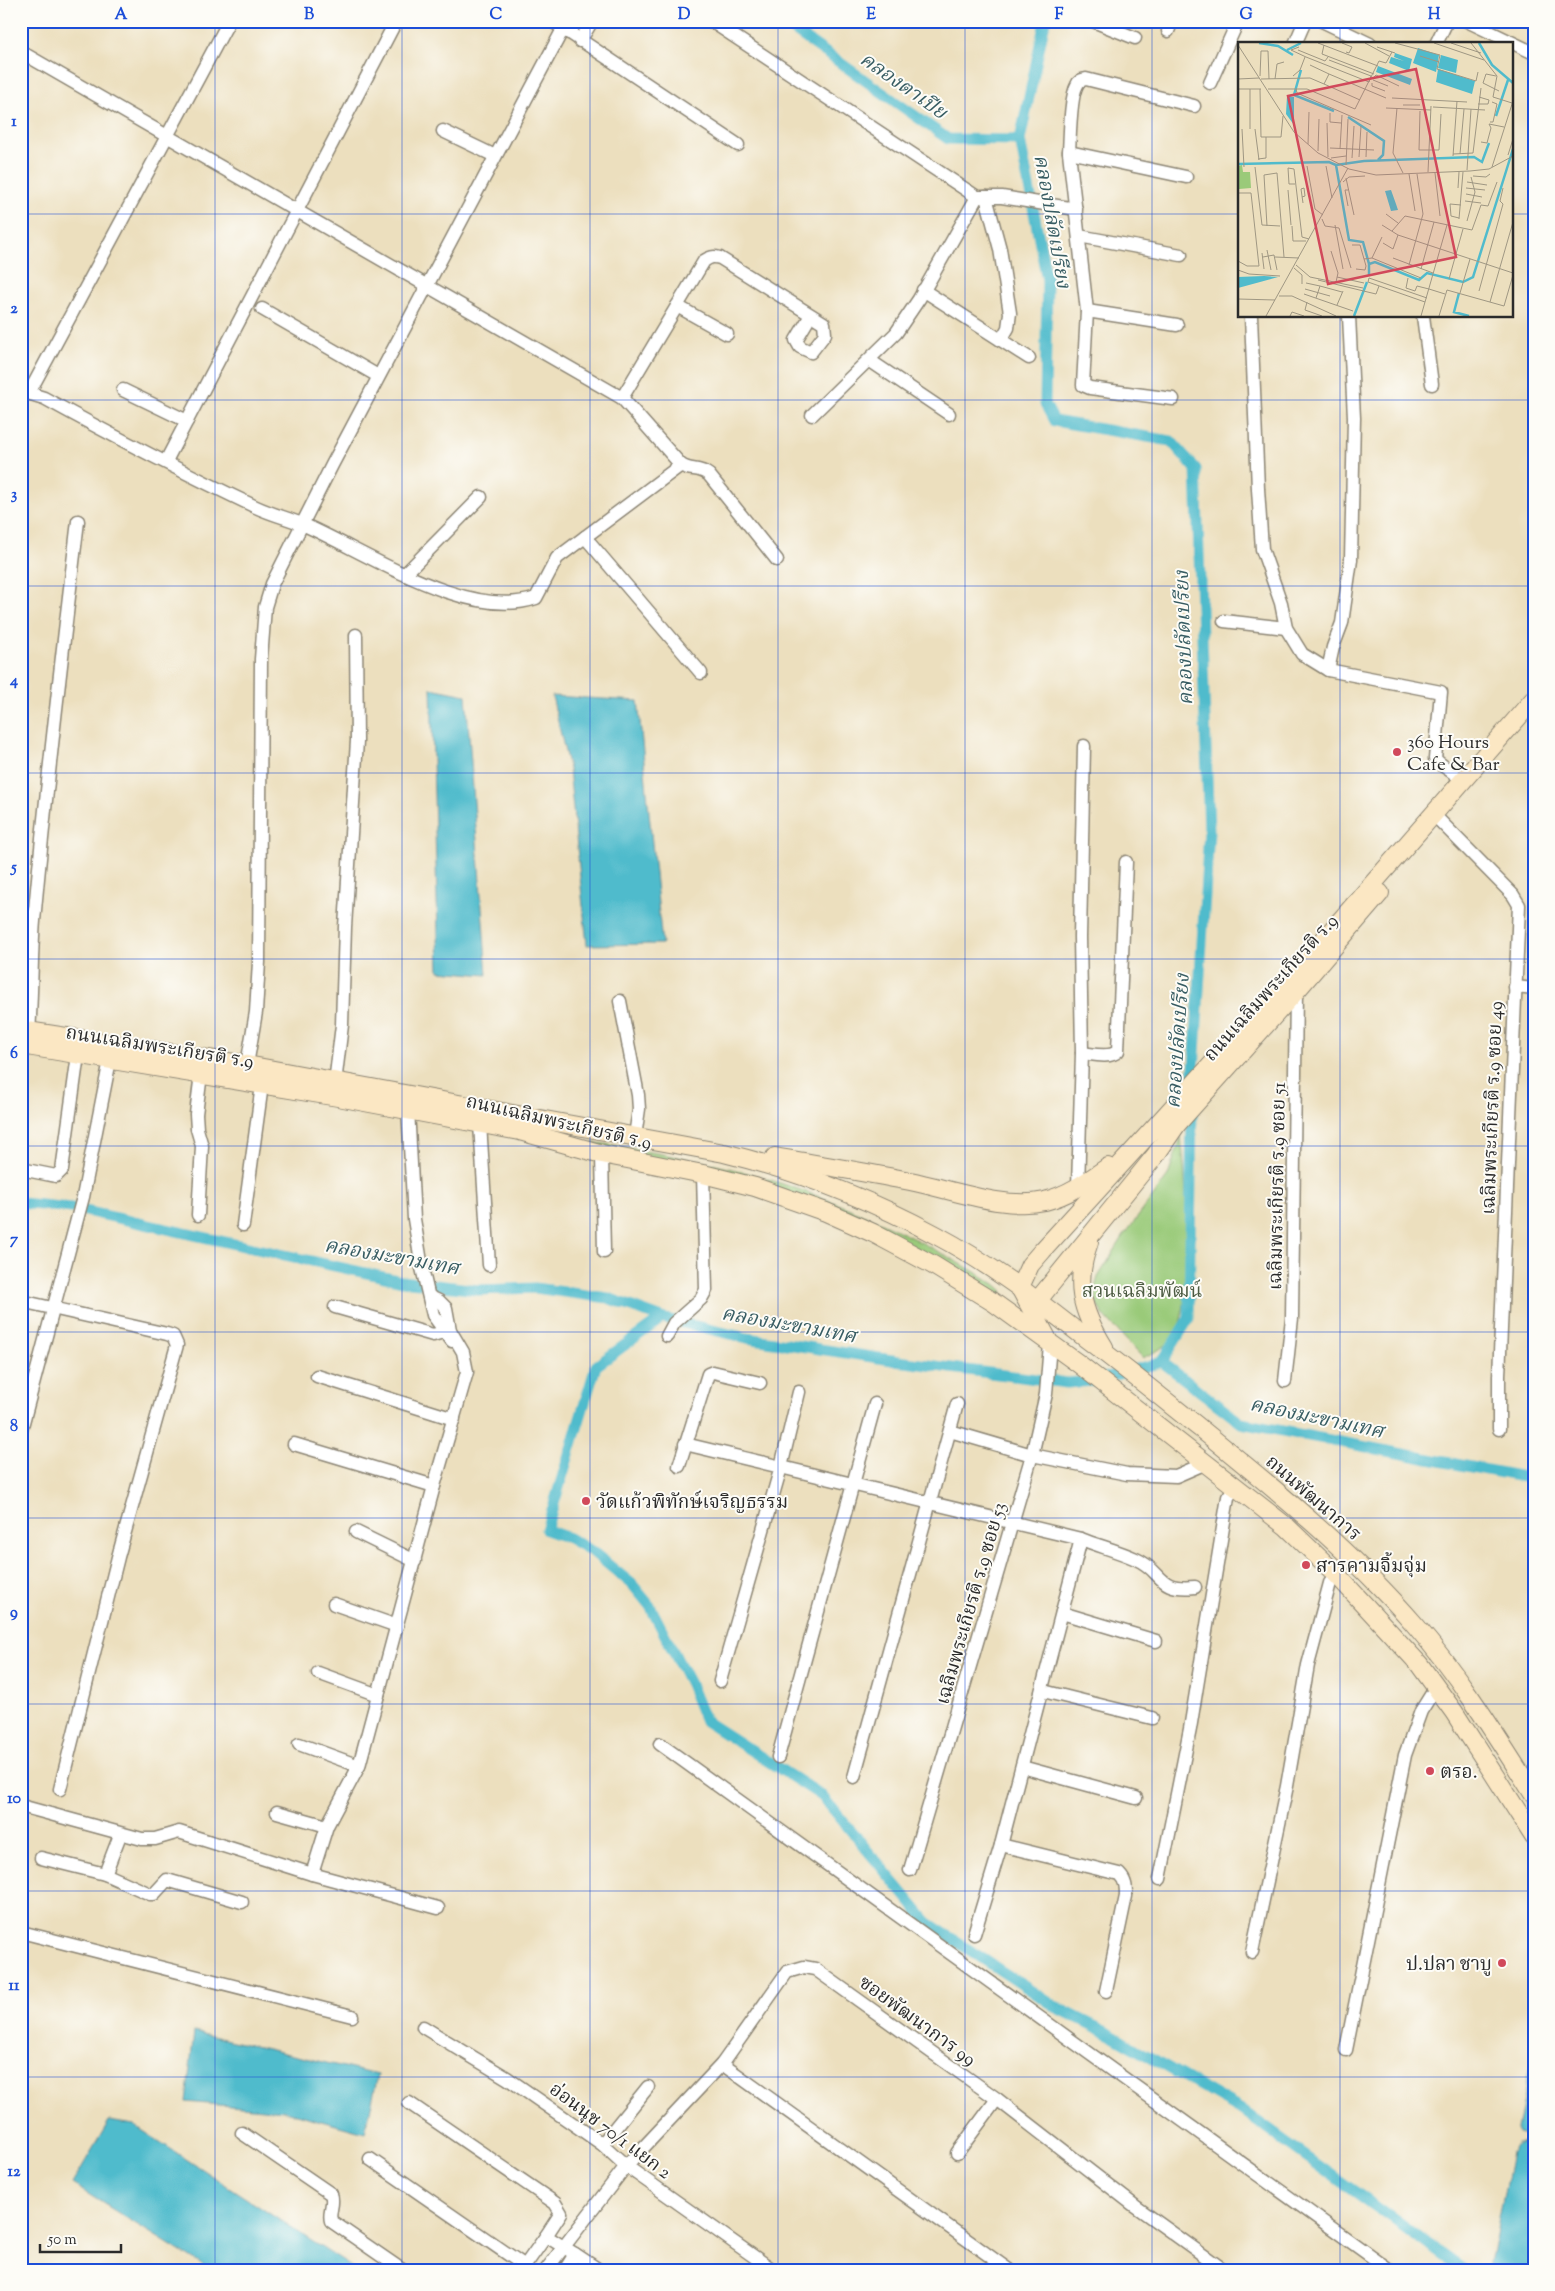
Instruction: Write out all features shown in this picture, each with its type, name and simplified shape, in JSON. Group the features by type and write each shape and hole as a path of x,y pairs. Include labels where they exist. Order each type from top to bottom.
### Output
{"main road":[{"name":"ถนนเฉลิมพระเกียรติ ร.9","path":"1028,1296 1092,1235 1155,1156 1218,1068 1286,984 1534,699"},
{"name":"ถนนเฉลิมพระเกียรติ ร.9","path":"1028,1296 1030,1266 1130,1153 1177,1104 1218,1068 1296,991 1355,923 1439,820 1534,715"},
{"name":"ถนนเฉลิมพระเกียรติ ร.9","path":"24,1035 78,1055 202,1074 245,1073 262,1084 408,1109 520,1131 602,1154 703,1174 755,1187 826,1212 873,1233 933,1265 993,1302 1050,1344"},
{"name":"ถนนเฉลิมพระเกียรติ ร.9","path":"24,1035 245,1073 335,1082 635,1136 724,1153 768,1164 874,1204 937,1235 1028,1296"},
{"path":"724,1153 765,1154 859,1170 974,1196 1016,1203 1044,1201 1078,1187 1130,1153"},
{"path":"1092,1235 1082,1265 1083,1305 1087,1317 1113,1358"},
{"path":"993,1302 1028,1296 1050,1344 1206,1463 1287,1528 1337,1574 1420,1664 1454,1712 1534,1837"},
{"name":"ถนนพัฒนาการ","path":"1028,1296 1154,1390 1346,1552 1416,1626 1477,1705 1534,1795"}],"street":[{"path":"230,21 168,137 25,392 44,398 258,508 302,524 434,588 485,601 508,604 524,603 536,598 557,558 681,465"},
{"path":"166,461 396,21"},
{"path":"552,21 738,145"},
{"path":"245,1073 256,1012 259,962 259,739 262,628 272,584 378,376 495,156 571,34 577,21"},
{"path":"571,34 592,21"},
{"path":"711,21 982,197 1002,198 1076,209"},
{"path":"1093,21 1135,38"},
{"path":"1210,83 1238,21"},
{"path":"1296,42 1305,21"},
{"path":"1322,21 1365,42"},
{"path":"1437,42 1447,21"},
{"path":"1467,21 1511,42"},
{"path":"1512,42 1534,53"},
{"path":"21,52 622,398 681,465 685,468 700,469 709,475 777,560"},
{"path":"1173,399 1090,388 1083,384 1087,311 1069,152 1075,90 1077,83 1081,80 1086,79 1194,106"},
{"path":"443,131 495,156"},
{"path":"1069,152 1186,177"},
{"path":"812,415 896,333 982,197"},
{"path":"982,197 1000,249 1010,312 1008,328 1001,340"},
{"path":"1079,236 1181,255"},
{"path":"622,398 704,261 714,256 812,315"},
{"path":"921,295 1030,358"},
{"path":"678,306 727,334"},
{"path":"262,309 378,376"},
{"path":"1087,311 1177,326"},
{"path":"1251,318 1262,549 1281,603 1286,628 1302,654 1328,670 1441,692 1435,759 1453,770 1462,781"},
{"path":"1328,670 1333,647 1342,623 1352,560 1354,418 1349,318"},
{"path":"1423,318 1432,384"},
{"path":"868,360 949,414"},
{"path":"123,390 187,421"},
{"path":"405,574 481,498"},
{"path":"24,1035 33,991 32,956 48,766 78,521"},
{"path":"585,537 701,673"},
{"path":"1224,621 1286,628"},
{"path":"335,1082 342,1025 345,927 357,742 356,635"},
{"path":"1078,1187 1082,1053 1080,937 1084,746"},
{"name":"เฉลิมพระเกียรติ ร.9 ซอย 49","path":"1439,820 1513,895 1520,905 1499,1376 1499,1429"},
{"path":"1082,1053 1104,1055 1115,1054 1118,1051 1126,862"},
{"path":"1515,987 1534,989"},
{"name":"เฉลิมพระเกียรติ ร.9 ซอย 51","path":"1285,1381 1292,1318 1296,991"},
{"path":"620,1001 638,1095 639,1110 635,1136"},
{"path":"21,1169 56,1176 62,1170 78,1055"},
{"path":"21,1430 77,1220 110,1060"},
{"path":"198,1215 202,1146 197,1129 196,1114 202,1074"},
{"path":"243,1225 262,1084"},
{"path":"312,1874 327,1826 359,1766 434,1486 467,1372 463,1352 433,1315 422,1268 414,1219 408,1109"},
{"path":"480,1124 489,1265"},
{"path":"602,1154 604,1252"},
{"path":"667,1336 674,1323 705,1295 703,1174"},
{"path":"21,1301 167,1334 173,1336 177,1345 118,1557 60,1789"},
{"path":"335,1307 433,1335 447,1332"},
{"name":"เฉลิมพระเกียรติ ร.9 ซอย 53","path":"910,1870 1032,1455 1046,1394 1050,1344"},
{"path":"679,1466 708,1374 713,1372 760,1383"},
{"path":"318,1376 454,1419"},
{"path":"720,1681 781,1467 799,1392"},
{"path":"778,1757 855,1484 875,1404"},
{"path":"854,1777 957,1404"},
{"path":"950,1431 1032,1455 1127,1474 1176,1476 1206,1463"},
{"path":"294,1444 434,1486"},
{"path":"685,1444 1081,1539 1136,1559 1151,1567 1158,1578 1169,1586 1195,1587"},
{"path":"1160,1879 1190,1729 1228,1497 1235,1487"},
{"path":"356,1532 415,1561"},
{"path":"974,1934 1001,1845 1043,1691 1081,1539"},
{"path":"1252,1952 1287,1786 1308,1665 1330,1583 1337,1574"},
{"path":"334,1604 397,1626"},
{"path":"1062,1613 1156,1641"},
{"path":"318,1673 378,1695"},
{"path":"1346,2050 1405,1755 1421,1711 1436,1687"},
{"path":"1043,1691 1152,1718"},
{"path":"299,1744 359,1766"},
{"path":"660,1744 1390,2270"},
{"path":"1022,1767 1136,1798"},
{"path":"21,1806 142,1840 155,1839 179,1832 312,1874 438,1908"},
{"path":"277,1812 327,1826"},
{"path":"105,1874 120,1835"},
{"path":"1001,1845 1119,1874 1123,1879 1126,1885 1126,1896 1106,1991"},
{"path":"41,1858 105,1874 150,1894 154,1894 164,1882 172,1881 242,1902"},
{"path":"21,1932 352,2016"},
{"name":"ซอยพัฒนาการ 99","path":"546,2270 626,2166 722,2064 787,1972 804,1967 815,1969 997,2099 1136,2206 1224,2270"},
{"name":"อ่อนนุช 70/1 แยก 2","path":"423,2026 508,2078 602,2144 626,2166 773,2270"},
{"path":"722,2064 1009,2270"},
{"path":"602,2144 648,2087"},
{"path":"957,2152 997,2099"},
{"path":"370,2159 524,2268 561,2213 555,2203 409,2103"},
{"path":"242,2133 331,2194 333,2198 329,2215 331,2221 402,2270"},
{"path":"546,2236 599,2270"},
{"path":"565,2270 575,2254"}],"green space":[{"name":"สวนเฉลิมพัฒน์","path":"1181,1137 1187,1211 1187,1274 1184,1302 1179,1325 1172,1340 1162,1348 1143,1358 1103,1315 1096,1303 1094,1291 1098,1277 1123,1237 1168,1176"},
{"path":"592,1143 702,1162 790,1186 873,1219 914,1239 995,1284 1002,1290 1003,1294 995,1293 898,1238"}],"water":[{"path":"431,688 466,695 487,975 439,971"},
{"path":"552,696 638,701 662,944 587,945 569,769"},
{"path":"194,2032 378,2075 365,2133 285,2111 186,2102"},
{"path":"1534,2044 1534,2138 1519,2134 1517,2130"},
{"path":"109,2121 134,2125 356,2270 210,2270 72,2184"},
{"path":"1525,2142 1534,2144 1534,2270 1491,2270 1490,2264 1512,2153 1517,2144"}],"waterway":[{"name":"คลองตาเปีย","path":"781,21 948,139 1020,140"},
{"name":"คลองปลัดเปรียง","path":"1045,21 1020,140 1047,280 1045,404 1054,421 1171,441 1196,469 1209,831 1193,1085"},
{"name":"คลองปลัดเปรียง","path":"1162,1362 1189,1318 1192,1106"},
{"name":"คลองมะขามเทศ","path":"21,1203 72,1208 402,1281 478,1290 535,1288 608,1298 662,1318 747,1338 905,1362 1067,1383 1093,1381 1162,1362"},
{"path":"662,1318 596,1366 546,1530 569,1538 593,1552 632,1584 650,1606 690,1684 705,1721 822,1796 927,1922 1056,2007 1106,2032 1240,2109 1464,2270"},
{"name":"คลองมะขามเทศ","path":"1162,1362 1241,1423 1534,1479"}],"place":[{"name":"360 Hours Cafe & Bar","path":"1397,752"},
{"name":"วัดแก้วพิทักษ์เจริญธรรม","path":"586,1501"},
{"name":"สารคามจิ้มจุ่ม","path":"1306,1565"},
{"name":"ตรอ.","path":"1430,1771"},
{"name":"ป.ปลา ชาบู","path":"1502,1963"}]}
